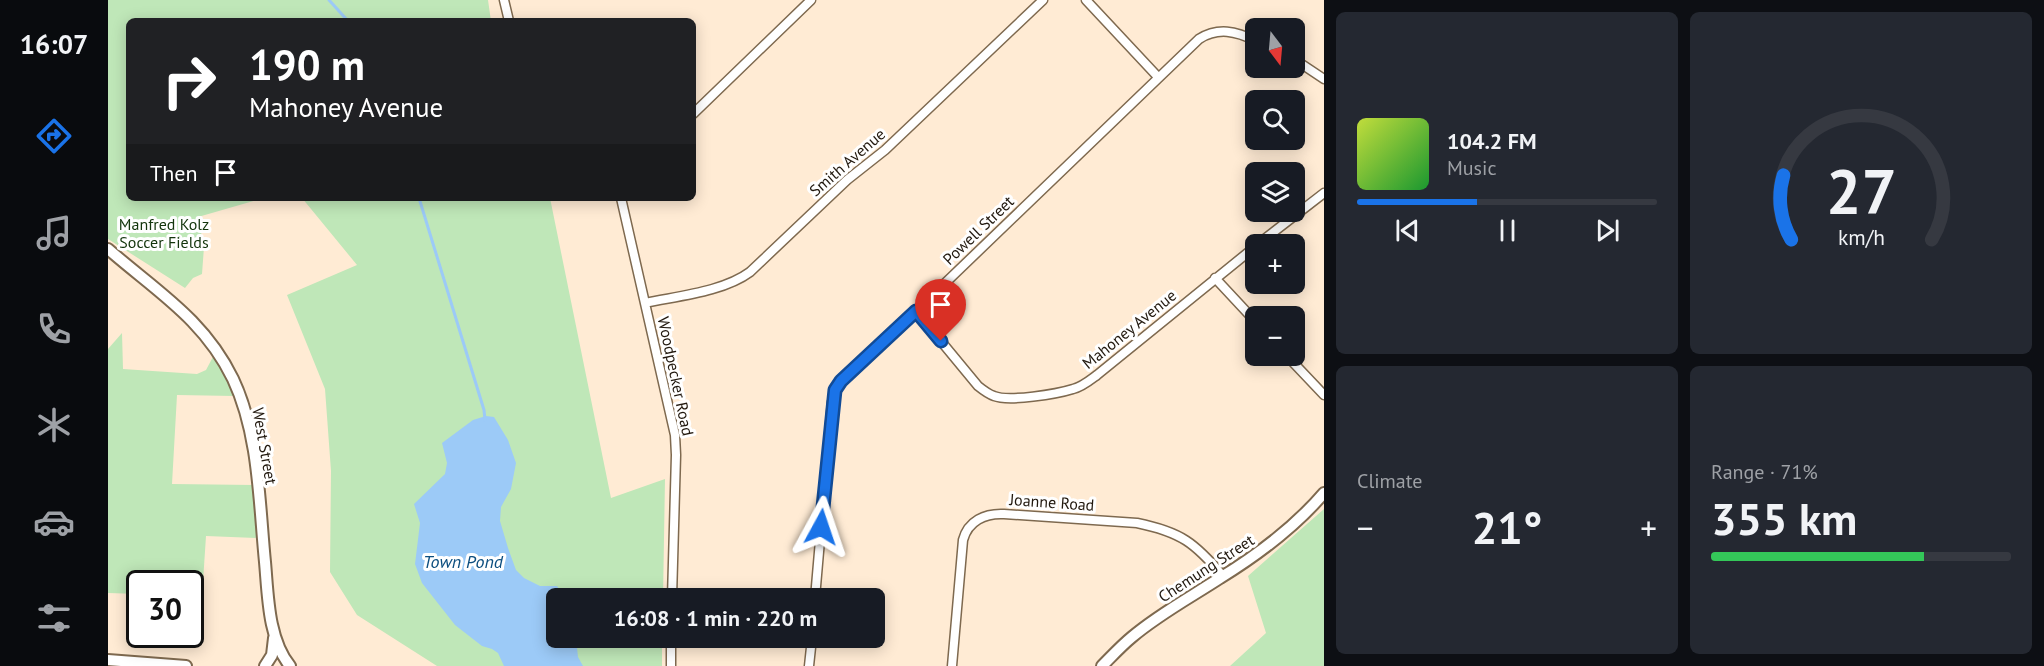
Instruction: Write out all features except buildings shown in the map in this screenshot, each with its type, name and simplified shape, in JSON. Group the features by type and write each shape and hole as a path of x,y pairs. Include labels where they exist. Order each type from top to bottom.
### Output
{"street":[{"path":"504,0 508,18"},
{"path":"696,111 811,0"},
{"name":"Smith Avenue","path":"645,303 720,286 750,272 847,180 885,150 1043,0"},
{"path":"1086,0 1158,77"},
{"name":"Powell Street","path":"816,588 832,402 835,390 841,381 1199,39 1225,30 1245,37"},
{"path":"1305,66 1324,79"},
{"path":"1271,234 1324,193"},
{"name":"Woodpecker Road","path":"622,201 676,445 672,588"},
{"name":"West Street","path":"108,249 193,320 213,344 233,380 244,410 253,448 267,590 274,628 281,650 291,666"},
{"path":"1245,254 1215,278 1245,310"},
{"name":"Mahoney Avenue","path":"916,311 983,390 995,397 1018,398 1069,390 1085,384 1215,278"},
{"path":"1296,366 1324,395"},
{"name":"Chemung Street","path":"1102,666 1140,629 1281,536 1301,519 1324,493"},
{"name":"Joanne Road","path":"952,666 963,540 971,524 987,515 1004,514 1137,523 1150,526 1186,540 1202,551 1223,576"},
{"name":"West Street","path":"265,666 273,649 274,628"},
{"path":"671,648 671,666"},
{"path":"809,666 811,648"},
{"path":"108,660 186,666"}],"green space":[{"name":"Manfred Kolz Soccer Fields","path":"108,0 488,0 491,18 126,18 126,201 254,201 198,217 204,247 202,274 193,278 185,288 108,239"},
{"path":"304,201 551,201 611,498 665,479 663,588 546,588 546,648 662,648 662,666 437,666 357,615 330,572 331,471 325,389 287,295 357,265"},
{"path":"122,333 123,369 197,374 206,370 214,355 235,396 177,395 172,484 254,485 259,538 206,536 204,570 126,570 126,594 108,593 108,349"},
{"path":"1324,509 1324,666 1230,666 1266,633 1248,576"}],"water":[{"name":"Town Pond","path":"486,416 494,417 508,440 516,463 511,489 501,507 500,521 516,570 524,578 540,586 557,586 558,588 546,588 546,648 577,648 578,657 583,666 504,666 498,653 482,646 455,625 422,583 415,564 420,523 414,504 445,474 447,463 442,443 473,420"}],"waterway":[{"path":"329,0 345,18"},
{"path":"420,201 484,410 485,420"}],"route":[{"path":"821,527 835,390 841,381 916,311 941,341"}]}
